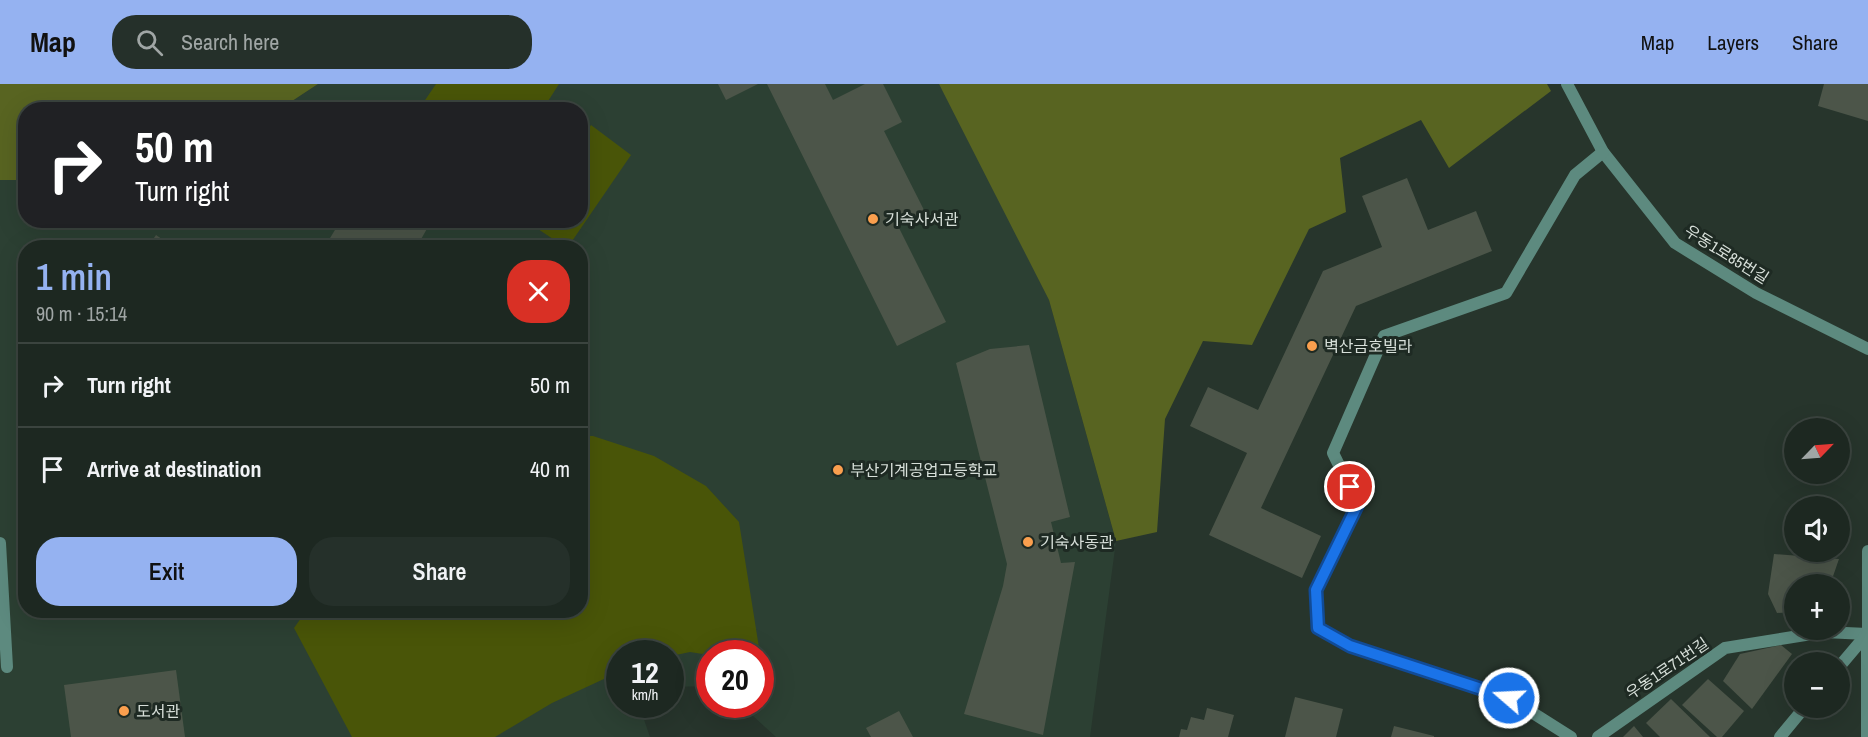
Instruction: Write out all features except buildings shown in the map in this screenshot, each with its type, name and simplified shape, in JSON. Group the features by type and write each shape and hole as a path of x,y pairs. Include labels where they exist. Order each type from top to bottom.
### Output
{"street":[{"name":"우동1로85번길","path":"1567,84 1604,152 1675,243 1756,293 1868,349"},
{"path":"1571,737 1509,698 1350,646 1318,628 1316,590 1358,504 1333,453 1384,336 1506,293 1575,175 1604,152"},
{"path":"0,543 7,667"},
{"path":"1867,737 1868,551"},
{"name":"우동1로71번길","path":"1598,737 1725,648 1824,633 1868,634"},
{"path":"1850,654 1868,634"},
{"path":"1780,737 1796,718"}],"shaded area":[{"name":"부산기계공업고등학교","path":"318,84 939,84 958,115 1049,300 1116,541 1090,737 776,737 755,718 774,718 774,640 696,640 696,686 684,687 684,640 606,640 606,718 643,718 650,737 0,737 0,180 18,180 18,228 588,228 588,102 291,102"}],"green space":[{"path":"0,84 318,84 291,102 18,102 18,180 0,180"},
{"path":"436,84 559,84 547,102 424,102"},
{"path":"939,84 1547,84 1551,91 1449,168 1421,120 1340,158 1346,212 1309,229 1252,345 1203,341 1165,419 1157,532 1116,541 1049,300"},
{"path":"591,125 631,155 588,218 588,130"},
{"path":"536,228 581,228 573,240 554,240"},
{"path":"588,436 654,456 706,486 739,522 758,640 696,640 696,653 684,653 684,640 606,640 606,678 552,703 495,737 352,737 294,628 301,618 588,618"}],"place":[{"name":"기숙사서관","path":"873,219"},
{"name":"벽산금호빌라","path":"1312,346"},
{"name":"부산기계공업고등학교","path":"838,470"},
{"name":"기숙사동관","path":"1028,542"},
{"name":"도서관","path":"124,711"}],"route":[{"path":"1350,487 1358,504 1316,590 1318,628 1350,646 1509,698"}]}
